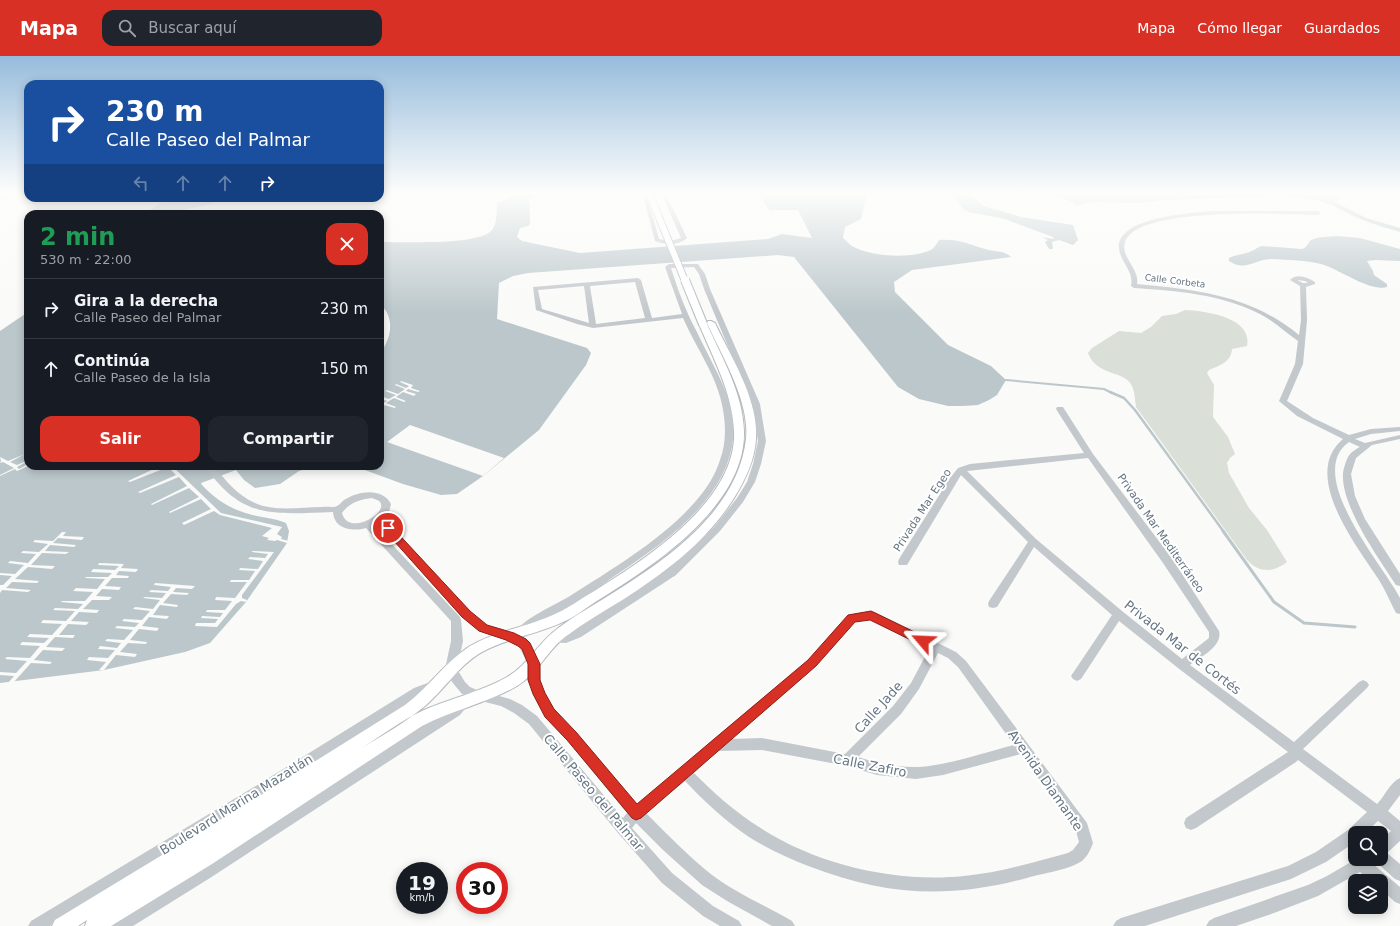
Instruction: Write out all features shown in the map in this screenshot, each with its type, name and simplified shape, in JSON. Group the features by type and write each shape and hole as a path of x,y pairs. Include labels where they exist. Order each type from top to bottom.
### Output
{"main road":[{"name":"Boulevard Marina Mazatlán","path":"61,926 210,835 414,707 473,651 498,640 562,617 626,578 688,529 711,504 733,466 738,449 739,425 735,389 670,233"},
{"name":"Boulevard Marina Mazatlán","path":"94,926 206,858 417,721 439,710 471,699 512,681 525,673 534,664 552,639 664,566 704,529 725,503 739,481 748,459 751,438 751,422 746,400 735,389"}],"street":[{"path":"656,233 657,240 668,242 680,241 684,238 680,233"},
{"name":"Calle Corbeta","path":"1128,233 1124,236 1122,243 1123,254 1135,276 1134,286 1192,291 1212,295 1257,310 1279,322 1300,339"},
{"name":"Boulevard Marina Mazatlán","path":"693,264 698,266 707,289 735,389 686,315 670,275 669,266 693,264"},
{"path":"649,318 638,280 535,288 538,310 579,324 686,315"},
{"path":"587,284 593,324"},
{"path":"1302,284 1298,324 1302,346 1299,364 1283,401 1290,408 1300,414 1363,445"},
{"name":"Calle Corbeta","path":"1279,322 1298,324"},
{"name":"Privada Mar Mediterráneo","path":"1060,409 1090,455 1167,560 1214,631 1215,636 1213,641 1182,665"},
{"path":"1400,429 1375,431 1350,439 1344,442 1336,451 1331,462 1335,494 1351,530 1392,593 1400,610"},
{"path":"1400,437 1382,439 1363,445 1353,453 1348,465 1348,482 1355,509 1400,582"},
{"path":"962,470 970,467 1090,455"},
{"path":"212,470 218,479 238,498 256,508 264,510 340,509"},
{"name":"Privada Mar de Cortés","path":"962,470 1033,540 1118,614 1182,665 1400,831"},
{"name":"Privada Mar Egeo","path":"902,562 954,478 962,470"},
{"path":"373,495 384,500 386,504 386,508 379,518 368,524 354,527 343,524 337,518 340,509 344,504 357,497 373,495"},
{"name":"Calle Paseo del Palmar","path":"379,518 466,614 483,628 516,634 526,647 534,664 534,680 539,694 549,713 572,736 636,814 707,880 738,900 787,926"},
{"path":"368,524 456,620 457,641 452,670"},
{"path":"993,604 1033,540"},
{"path":"456,620 466,614"},
{"path":"1077,676 1118,614"},
{"name":"Avenida Diamante","path":"623,828 636,814 685,773 715,745 812,663 852,618 871,615 952,655 962,664 1082,828 1086,844 1077,856 1000,878 960,885 894,884 856,876 825,866 784,848 752,831 713,800 685,773"},
{"name":"Calle Jade","path":"847,760 897,710 915,686 936,648"},
{"name":"Calle Paseo del Palmar","path":"452,670 455,677 471,699 501,701 519,709 533,720 623,828 667,878 708,911 734,926"},
{"name":"Boulevard Marina Mazatlán","path":"36,926 264,788 418,691 438,684"},
{"path":"1191,823 1292,758 1300,742 1363,685"},
{"name":"Boulevard Marina Mazatlán","path":"119,926 205,873 427,728 456,711 471,699"},
{"name":"Calle Zafiro","path":"715,745 762,744 847,760 877,769 916,773 944,769 1023,748"},
{"path":"1121,926 1291,872 1321,857 1353,835 1387,804 1400,784"},
{"path":"1388,842 1400,831"},
{"path":"1388,863 1400,874"},
{"path":"1214,926 1321,888 1357,866"},
{"path":"1368,866 1400,897"}],"shaded area":[{"path":"489,233 518,233 517,237 522,241 580,253 768,239 782,234 782,233 844,233 843,238 852,246 860,250 891,256 923,253 931,250 939,240 953,240 1002,252 1011,257 912,270 894,282 895,292 948,345 991,366 1006,380 997,395 989,400 978,405 963,406 948,406 919,399 898,387 794,257 778,255 528,273 513,276 499,283 497,319 587,348 591,353 586,365 539,430 483,476 457,494 441,495 403,484 365,470 384,470 384,347 389,334 390,321 384,308 384,242 438,242 470,239"},
{"path":"1041,233 1076,233 1078,240 1073,245 1059,240 1052,242 1053,249 1049,249 1045,242 1048,240 1042,237 1054,239 1053,237"},
{"path":"1338,236 1360,238 1400,249 1400,261 1367,261 1374,275 1387,284 1387,287 1380,288 1372,286 1321,264 1297,260 1272,259 1245,265 1235,264 1229,261 1229,258 1233,256 1250,252 1262,246 1302,249 1311,240 1321,237"},
{"path":"1185,310 1215,314 1226,318 1243,328 1247,336 1247,346 1232,349 1230,357 1225,362 1209,370 1207,373 1214,385 1213,417 1228,437 1235,454 1227,463 1229,473 1249,508 1267,530 1287,562 1277,568 1271,570 1261,569 1247,560 1136,407 1132,386 1123,377 1104,370 1098,366 1092,361 1088,353 1092,348 1119,331 1141,333 1151,327 1162,316 1176,314"},
{"path":"24,315 24,470 236,470 201,483 212,495 229,506 242,512 286,523 289,531 287,543 246,602 210,643 185,652 104,670 0,683 0,331"},
{"path":"236,470 303,470 299,471 280,484 255,488 244,480"}],"pier":[{"path":"781,233 809,233 812,238 782,234"},
{"path":"400,382 413,385 411,388 420,391 418,392 408,389 406,391 416,394 414,396 403,392 396,397 406,401 404,402 394,398 386,403 396,407 395,408 384,405 387,401 384,400 384,397 389,399 396,395 385,391 387,390 398,394 405,389 395,385 396,384 406,388 409,386"},
{"path":"410,425 504,458 483,476 387,442"},
{"path":"24,454 10,462 17,465 24,462 17,467 19,469 24,466 24,468 17,471 15,469 0,476 14,468 3,462 0,463 0,457 8,461"},
{"path":"151,470 160,470 130,482 128,481"},
{"path":"171,470 176,470 221,513 282,527 277,534 282,537 281,539 289,541 287,543 277,540 267,540 269,538 262,536 272,528 220,515 214,511 184,525 182,523 211,509 201,499 170,513 169,512 199,497 189,488 152,505 151,504 187,486 179,477 140,493 138,492 176,475"},
{"path":"62,532 66,532 63,536 84,537 82,540 58,538 53,543 76,545 74,547 50,545 45,551 69,552 66,554 42,553 31,565 55,566 52,569 28,567 15,579 39,581 37,583 12,582 6,588 31,590 28,592 2,590 0,593 0,585 3,585 12,576 0,575 0,573 15,574 24,565 8,563 10,561 28,563 36,554 21,553 23,551 39,552 48,544 33,542 35,540 53,541"},
{"path":"252,551 274,552 242,595 242,598 247,600 246,602 241,601 236,604 217,627 195,626 196,623 215,623 218,619 201,618 202,616 220,617 223,613 206,612 207,610 225,610 232,601 215,600 216,597 235,598 247,582 230,582 231,580 249,580 255,571 239,570 240,568 258,569 263,561 248,559 250,557 265,558 268,554"},
{"path":"99,563 124,564 121,568 138,569 136,572 119,571 116,575 129,576 128,578 112,578 105,586 121,587 119,590 102,589 96,596 112,597 109,600 92,600 83,609 99,610 97,613 79,612 71,621 89,622 86,625 68,624 59,635 75,635 73,638 55,637 46,647 65,648 62,651 43,650 34,660 52,662 50,664 31,663 13,683 9,682 14,676 0,675 0,672 16,673 27,661 5,659 7,657 30,658 40,646 20,645 22,642 44,643 49,638 27,637 30,634 52,635 62,624 41,623 43,620 66,621 75,611 53,610 55,608 78,609 83,604 61,602 62,601 85,601 93,592 73,591 76,588 97,589 105,579 85,578 86,577 108,577 112,573 91,572 93,569 115,570 119,566 98,565"},
{"path":"155,583 195,586 192,589 176,588 173,592 189,593 187,595 171,594 163,603 178,605 177,607 160,605 153,615 169,616 167,619 149,617 142,626 159,628 157,631 139,629 130,640 147,642 146,644 128,643 120,652 137,654 135,657 116,655 104,670 99,670 106,662 87,660 89,657 108,658 115,650 98,649 100,646 117,648 121,643 105,641 107,639 124,640 133,630 115,628 117,626 135,627 139,623 122,621 124,619 142,620 150,611 133,609 135,607 153,609 160,600 143,598 162,598 166,593 149,592 151,590 168,591 171,587 154,585"}],"waterway":[{"path":"1006,380 1104,389 1110,392"},
{"path":"1110,392 1124,398 1135,410 1224,532"},
{"path":"1223,531 1274,602 1304,623 1355,627"}],"route":[{"path":"388,528 466,614 483,628 510,636 522,642 528,650 534,664 534,680 539,694 549,713 572,736 636,814 812,663 852,618 871,615 923,641"}]}
